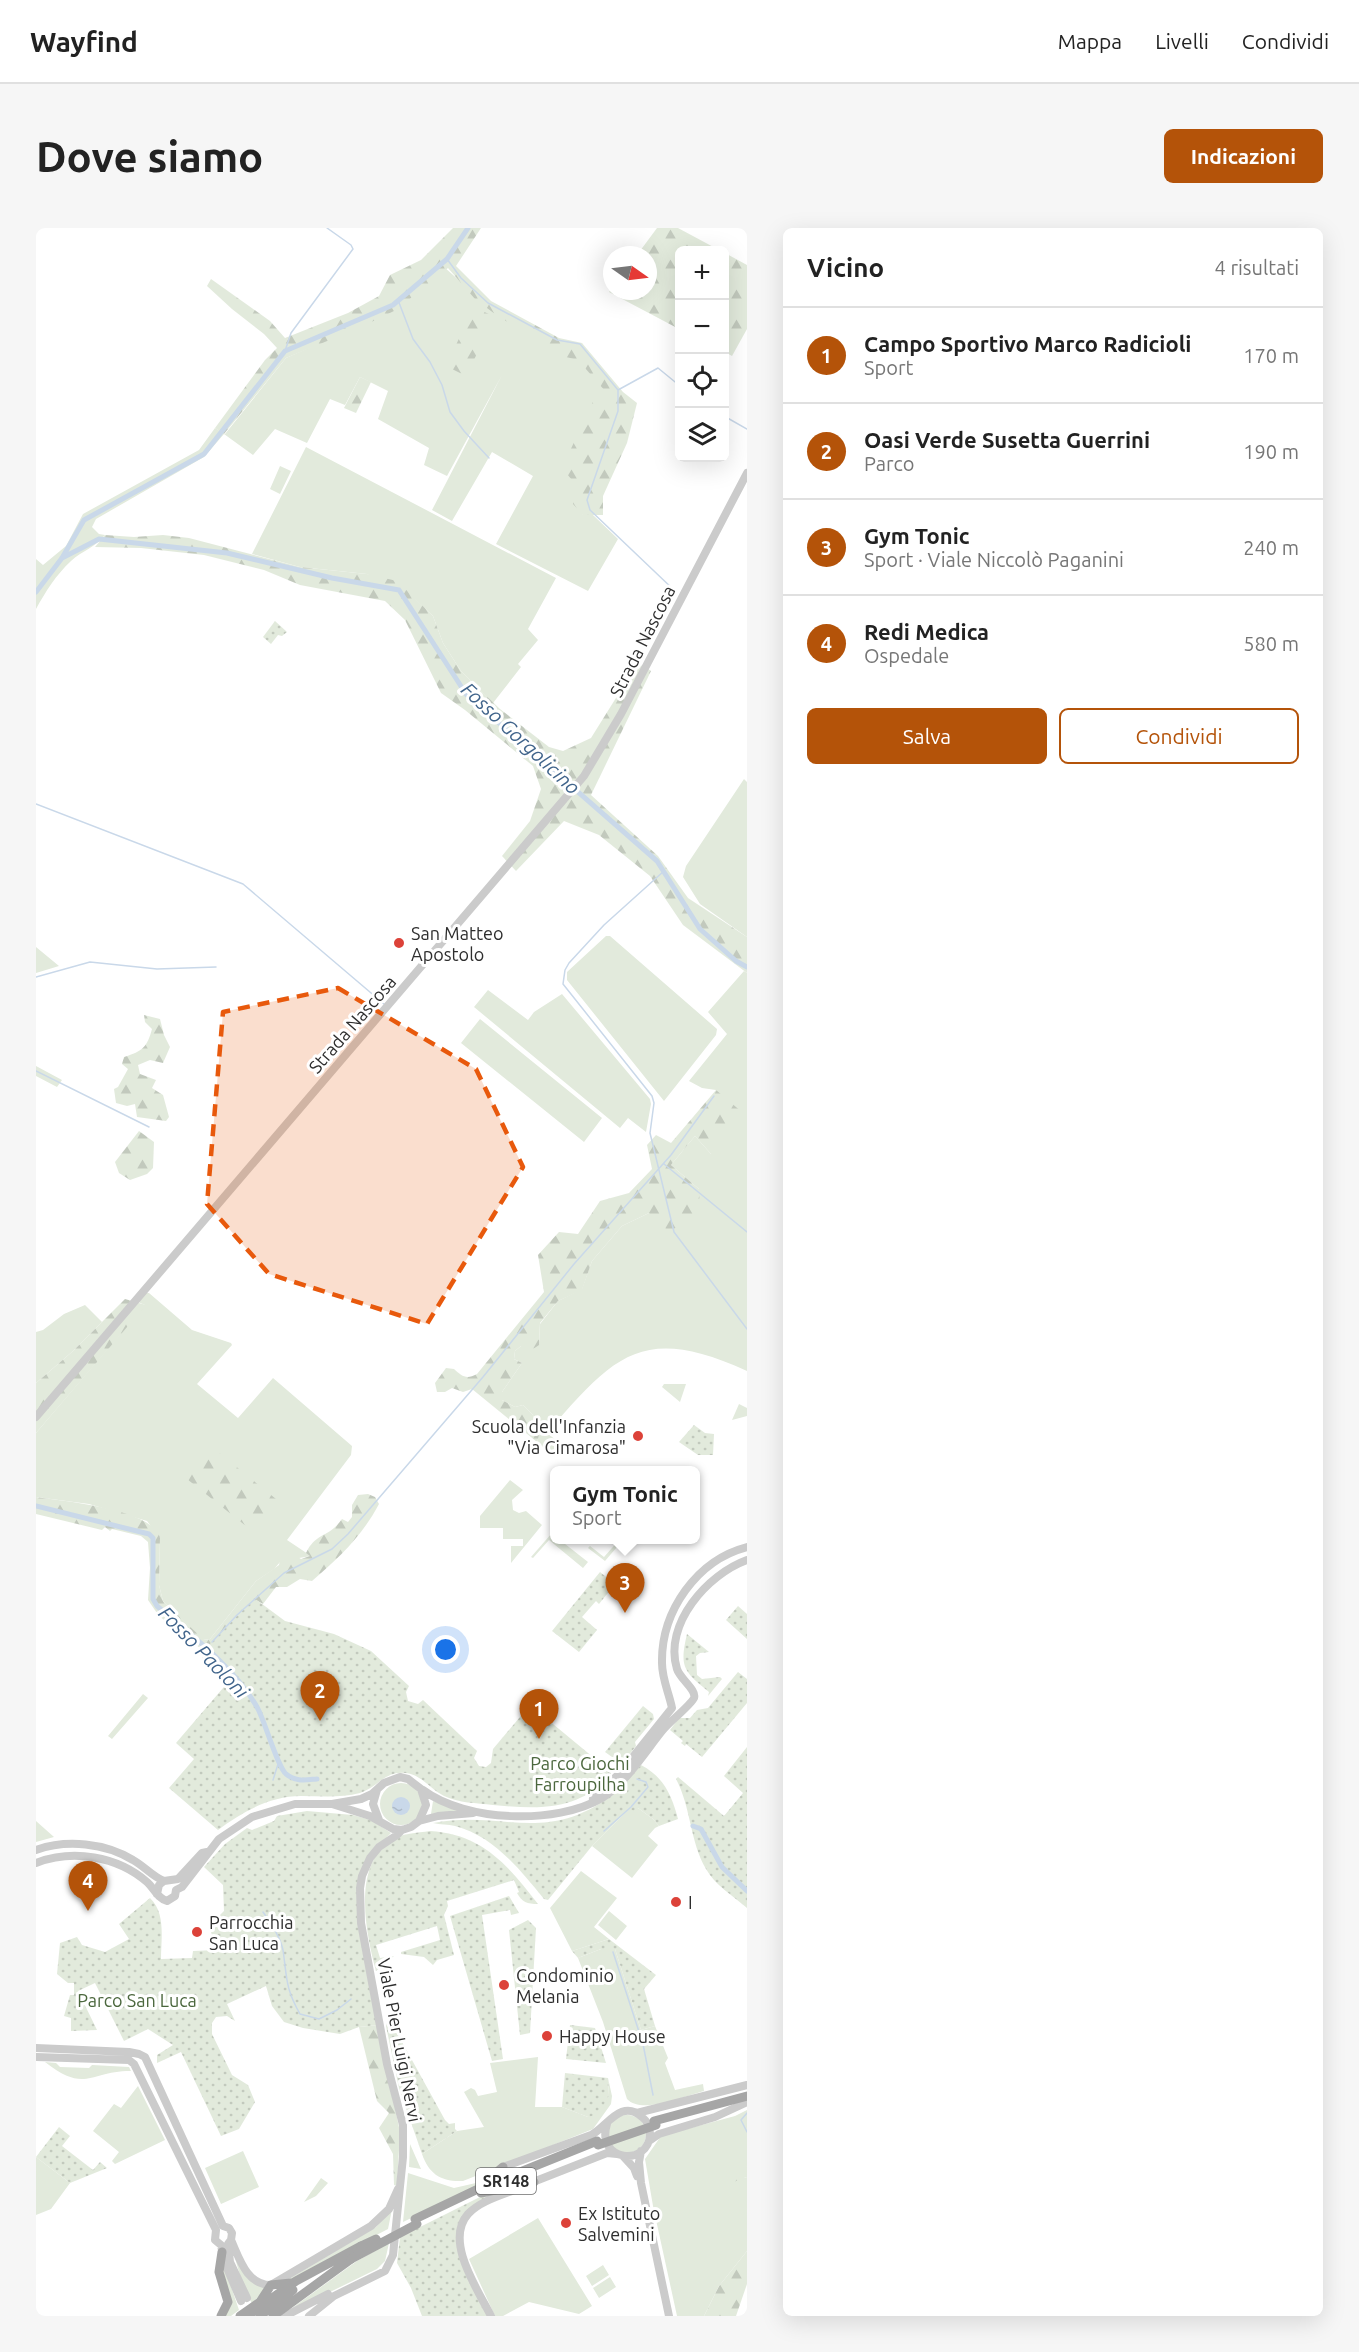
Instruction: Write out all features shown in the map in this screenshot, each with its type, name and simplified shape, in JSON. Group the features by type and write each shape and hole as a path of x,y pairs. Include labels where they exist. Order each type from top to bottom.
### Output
{"main road":[{"name":"SR148","path":"260,2316 271,2312 351,2259 477,2191 597,2143 747,2096"},
{"name":"SR148","path":"655,2123 747,2101"},
{"path":"477,2191 503,2167"},
{"path":"477,2191 534,2182"},
{"name":"SR148","path":"271,2312 320,2271 361,2246 416,2222"},
{"path":"221,2316 228,2302 219,2272 226,2245"},
{"path":"247,2316 296,2281 361,2246"},
{"path":"240,2316 260,2302 271,2284 296,2281"}],"street":[{"name":"Strada Nascosa","path":"36,1418 574,789 592,765 616,723 747,473"},
{"path":"676,1710 664,1681 662,1653 669,1621 680,1598 695,1578 729,1553 747,1547"},
{"path":"176,1890 182,1887 208,1851 227,1832 252,1816 295,1804 332,1804 361,1799 391,1779 400,1777 416,1783 421,1789 446,1803 512,1816 544,1815 568,1811 603,1797 611,1791 676,1710 689,1704 695,1695 694,1690 688,1687 680,1675 675,1657 680,1628 691,1605 714,1578 747,1560"},
{"path":"680,1598 691,1605"},
{"path":"378,1789 374,1804 379,1820"},
{"path":"419,1821 426,1805 421,1789"},
{"path":"332,1804 379,1820 385,1826 402,1830 419,1821 447,1815 493,1814"},
{"name":"Viale Pier Luigi Nervi","path":"309,2316 334,2295 385,2271 391,2261 395,2245 403,2125 387,2064 360,1905 360,1888 365,1866 379,1847 402,1830"},
{"path":"82,1844 82,1855"},
{"path":"36,1850 53,1845 82,1844 125,1855 174,1885 175,1896 170,1900 161,1899 145,1880 122,1866 96,1857 82,1855 56,1857 36,1863"},
{"path":"157,1894 159,1885 178,1879 202,1853 208,1851"},
{"path":"36,2048 139,2054 146,2060 212,2199 220,2228 215,2240 226,2245 250,2277 259,2284 271,2284 371,2226 385,2214 399,2187"},
{"path":"36,2057 132,2061 139,2054"},
{"path":"132,2061 203,2204 220,2228 231,2230 226,2245 244,2300"},
{"path":"503,2167 591,2135 607,2124 613,2115 620,2112 637,2113 747,2085"},
{"path":"491,2316 461,2254 459,2242 463,2222 475,2208 500,2195 607,2153 636,2155 648,2142 660,2134 715,2117 747,2101"},
{"path":"637,2113 648,2125 648,2142"},
{"path":"162,2118 172,2114"},
{"path":"607,2124 605,2137 611,2150 634,2168 641,2183"},
{"path":"641,2151 639,2162 641,2183 669,2316"},
{"path":"285,2316 383,2265 390,2247 395,2196"},
{"path":"203,2204 212,2199"}],"highlighted area":[{"path":"338,988 476,1069 523,1167 427,1324 269,1274 207,1204 223,1012"}],"green space":[{"path":"453,228 481,228 456,266 491,301 559,338 582,343 623,392 637,403 627,443 603,496 603,515 583,515 573,504 577,486 562,468 597,393 606,392 578,360 562,356 495,314 475,299 448,268 396,310 286,358 224,434 215,428 265,360 277,348 264,334 207,286 211,279 270,321 285,338 348,313 379,296 390,275 421,260"},
{"path":"657,228 678,228 712,246 675,246 675,327 624,300 657,300 657,246 644,246"},
{"path":"729,255 747,265 747,329 732,356 729,354"},
{"path":"444,267 488,306 576,349 614,387 577,486 583,515 593,515 618,539 588,591 496,544 533,476 492,452 452,521 432,510 502,375 447,476 424,465 429,448 378,419 388,391 360,377 345,405 330,399 307,443 275,429 253,455 224,434 204,457 96,519 92,527 99,534 105,535 66,566 36,609 36,559 43,565 66,546 83,514 199,450 215,428 225,434 286,358 381,316"},
{"path":"474,307 495,317 466,376 446,366"},
{"path":"360,377 371,382 356,413 344,408"},
{"path":"306,447 556,578 528,629 538,640 518,664 521,667 493,703 461,671 443,643 433,616 416,600 367,574 300,567 252,554"},
{"path":"280,466 291,471 280,494 270,489"},
{"path":"105,535 134,537 163,535 189,538 300,567 367,574 397,581 433,616 443,643 461,671 500,709 549,747 563,751 591,738 634,669 643,665 651,671 591,795 658,856 688,898 747,937 747,973 683,925 650,876 599,835 564,821 516,871 502,856 530,821 541,789 533,766 441,693 405,620 385,601 300,585 264,570 204,555 141,548 95,547"},
{"path":"275,621 287,632 282,636 278,635 271,644 263,637"},
{"path":"744,779 747,782 747,937 700,904 683,877 686,866"},
{"path":"606,936 610,936 717,1029 716,1035 664,1101 567,980 567,972"},
{"path":"36,947 59,966 36,973"},
{"path":"744,971 747,973 747,1371 711,1357 681,1350 656,1349 634,1355 613,1366 592,1383 547,1433 561,1444 553,1455 537,1442 541,1425 535,1423 533,1415 523,1405 515,1407 502,1400 502,1392 522,1363 514,1359 515,1351 521,1346 539,1345 540,1324 558,1301 582,1289 592,1261 622,1226 699,1189 671,1165 695,1136 711,1154 716,1090 702,1088 689,1081 727,1034 708,1012"},
{"path":"488,990 528,1020 534,1012 562,994 650,1099 646,1132 628,1118 620,1128 474,1007"},
{"path":"144,1015 160,1019 170,1047 163,1063 150,1060 138,1065 140,1074 156,1080 152,1088 163,1095 169,1117 166,1121 137,1117 135,1104 127,1106 116,1103 114,1089 118,1087 128,1069 122,1064 124,1057 136,1053 146,1044 152,1029 145,1022"},
{"path":"480,1019 602,1118 584,1142 461,1043"},
{"path":"36,1066 62,1080 57,1087 36,1076"},
{"path":"716,1090 743,1113 711,1154 695,1136 671,1165 699,1189 700,1213 669,1232 649,1213 622,1226 592,1261 582,1290 558,1301 540,1323 539,1345 530,1351 521,1346 515,1351 514,1359 522,1363 502,1392 502,1400 515,1407 523,1405 533,1415 535,1423 542,1425 537,1442 472,1389 463,1392 452,1388 445,1392 437,1392 435,1383 446,1368 454,1369 467,1377 477,1374 544,1292 538,1255 559,1232 578,1234 600,1201 629,1193 652,1169 647,1145 656,1135 671,1143"},
{"path":"139,1131 154,1142 153,1168 147,1174 130,1180 119,1173 115,1162"},
{"path":"146,1293 149,1293 192,1330 231,1343 232,1345 197,1384 238,1418 273,1378 352,1446 351,1455 287,1540 311,1556 281,1561 274,1569 256,1581 210,1639 203,1640 163,1601 159,1585 160,1538 147,1521 89,1504 36,1497 36,1433 145,1305 138,1302"},
{"path":"125,1299 146,1305 36,1433 36,1383 73,1351"},
{"path":"85,1305 102,1322 36,1383 36,1332 43,1330 64,1314"},
{"path":"664,1384 686,1384 680,1402 662,1387"},
{"path":"739,1404 747,1408 747,1416 732,1420"},
{"path":"694,1425 705,1433 714,1434 713,1455 698,1455 679,1442"},
{"path":"212,1447 276,1499 251,1530 187,1479"},
{"path":"510,1480 523,1490 512,1500 513,1510 519,1513 526,1511 542,1525 511,1563 511,1546 523,1546 523,1539 503,1539 503,1528 480,1528 480,1516"},
{"path":"368,1494 375,1497 379,1504 365,1526 341,1555 312,1581 300,1579 287,1587 276,1587 263,1604 254,1599 205,1652 159,1616 148,1600 150,1568 148,1542 141,1536 112,1529 110,1531 105,1527 102,1530 36,1514 36,1497 106,1508 142,1520 154,1528 160,1538 159,1585 163,1601 204,1640 210,1639 256,1581 279,1565 281,1555 293,1554 301,1559 310,1556 306,1553 310,1546 342,1519 348,1522 352,1517 352,1505 358,1495"},
{"path":"550,1535 550,1541 533,1558 531,1557"},
{"path":"554,1544 565,1544 588,1562 583,1568"},
{"path":"615,1544 620,1544 605,1561 588,1548 590,1546 604,1557"},
{"path":"600,1572 615,1584 599,1604 596,1601 582,1617 597,1630 579,1652 552,1631"},
{"name":"Parco Giochi Farroupilha","path":"254,1598 285,1621 334,1634 371,1651 409,1686 406,1692 408,1701 418,1704 423,1700 477,1751 474,1758 479,1766 486,1767 491,1763 493,1749 530,1705 611,1772 611,1776 597,1788 570,1802 555,1806 525,1807 456,1800 439,1793 416,1776 398,1773 353,1795 301,1796 267,1802 247,1811 218,1830 169,1788 194,1759 176,1743 229,1681 202,1659 206,1648"},
{"path":"738,1606 747,1614 747,1639 726,1620"},
{"path":"687,1634 709,1652 696,1656 697,1675 702,1679 720,1677 722,1679 708,1696 709,1692 694,1679 686,1668 684,1654"},
{"path":"738,1672 747,1679 747,1703 702,1757 686,1744 685,1746 681,1743 683,1741 670,1730 679,1718 690,1718 697,1710 708,1708"},
{"path":"143,1694 148,1698 112,1739 108,1736"},
{"path":"643,1706 653,1714 654,1719 635,1742 636,1746 622,1764 605,1752"},
{"path":"747,1747 747,1908 719,1885 706,1869 676,1779 678,1777 724,1816 743,1793 724,1776"},
{"path":"641,1765 656,1775 666,1788 678,1819 659,1826 638,1808 634,1811 629,1809 592,1846 548,1900 544,1899 505,1855 494,1846 469,1831 455,1826 433,1823 480,1820 542,1823 563,1819 585,1812 608,1798"},
{"path":"401,1783 409,1784 416,1789 421,1796 421,1812 416,1819 409,1824 401,1825 393,1824 386,1819 381,1812 380,1804 381,1796 386,1789 393,1784"},
{"path":"433,1801 460,1811 431,1814"},
{"path":"638,1808 659,1826 648,1836 658,1845 632,1878 592,1846 629,1809"},
{"name":"Parco San Luca","path":"307,1811 353,1815 371,1820 391,1833 366,1859 358,1880 378,2025 359,2027 340,2034 303,2028 284,2022 272,2006 266,1986 227,2004 235,2021 227,2016 216,2017 212,2023 212,2034 232,2075 248,2085 255,2102 239,2129 221,2136 181,2052 157,2063 157,2055 173,2045 148,2029 124,2041 95,1983 78,1991 97,2030 71,2031 71,2018 64,2016 70,1995 74,1995 74,1983 68,1983 57,1974 60,1943 77,1937 82,1945 105,1952 129,1939 119,1924 150,1898 161,1919 161,1959 192,1958 193,1951 216,1950 208,1921 216,1919 224,1911 223,1885 204,1867 225,1844 247,1828 252,1830 274,1821 277,1816"},
{"path":"36,1821 54,1837 36,1842"},
{"path":"430,1831 448,1833 479,1845 516,1877 538,1904 528,1903 521,1899 514,1880 447,1901 448,1906 444,1915 454,1955 437,1960 433,1965 424,1957 401,1954 401,1952 440,1940 437,1926 376,1945 380,1958 394,1956 376,1971 366,1920 366,1884 370,1867 378,1853 395,1838"},
{"path":"581,1871 617,1898 594,1927 609,1939 572,1951 550,1908"},
{"path":"509,1896 519,1913 511,1915 510,1910 482,1915 503,2059 492,2061 450,1916"},
{"path":"609,1911 627,1926 616,1940 598,1925"},
{"path":"528,1920 536,1928 530,2033 520,2035 509,1930"},
{"path":"609,1939 656,1975 644,1989 655,2026 641,2030 615,1949 601,1949 578,1958 572,1951"},
{"path":"601,1949 615,1949 641,2030 655,2026 668,2058 665,2063 675,2090 703,2084 704,2091 653,2105 634,2103 627,2099 603,2022 578,1958"},
{"path":"387,2023 396,2031 445,2120 449,2124 455,2123 457,2131 422,2154 399,2088"},
{"path":"378,2025 400,2132 397,2186 394,2185 393,2154 379,2128 389,2113 377,2101 359,2027"},
{"path":"570,2025 595,2028 606,2063 566,2059"},
{"path":"538,2057 535,2107 562,2107 588,2117 609,2095 608,2078 612,2096 611,2104 593,2129 463,2181 448,2180 432,2172 422,2154 457,2131 484,2127 464,2092 471,2088 478,2096 497,2092 490,2063"},
{"path":"45,2062 56,2063 60,2067 89,2068 92,2065 129,2067 131,2071 79,2079 59,2072"},
{"path":"565,2073 608,2078 609,2095 599,2114 588,2117 562,2107"},
{"path":"138,2086 165,2140 115,2164 112,2161 119,2152 93,2131 114,2104 121,2108"},
{"path":"747,2110 747,2166 744,2177 747,2178 747,2251 719,2286 704,2316 677,2316 645,2159 661,2136 735,2116"},
{"path":"627,2115 640,2121 646,2134 640,2147 627,2153 614,2147 608,2134 614,2121"},
{"path":"59,2127 70,2136 62,2146 93,2170 100,2162 107,2168 70,2183 36,2157"},
{"path":"410,2144 421,2169 409,2167"},
{"path":"243,2151 259,2187 221,2204 205,2168"},
{"path":"36,2157 70,2183 51,2209 36,2215"},
{"path":"747,2166 747,2178 744,2177 732,2183 729,2176"},
{"path":"408,2173 454,2188 476,2183 478,2186 403,2222"},
{"path":"321,2178 328,2183 316,2196 304,2202"},
{"path":"516,2186 473,2207 457,2243 489,2316 422,2316 411,2288 397,2263 400,2237 484,2195"},
{"path":"392,2209 388,2229 294,2281 282,2283 376,2227"},
{"path":"538,2218 592,2306 579,2314 529,2302 503,2316 495,2316 469,2259"},
{"path":"389,2243 385,2261 377,2269 281,2316 357,2261"},
{"path":"747,2251 747,2284 736,2316 704,2316 719,2286"},
{"path":"235,2258 265,2289 252,2304 241,2279"},
{"path":"223,2263 239,2310 231,2316 224,2316"},
{"path":"603,2265 609,2275 592,2286 586,2276"},
{"path":"610,2277 616,2287 599,2298 593,2288"}],"water":[{"path":"401,1797 407,1800 410,1806 407,1812 401,1815 395,1812 392,1806 395,1800"}],"waterway":[{"path":"285,351 291,333 353,249 351,245 327,228"},
{"path":"36,592 62,558 84,520 204,454 285,351 393,305 447,259 468,228"},
{"path":"447,259 461,278 488,303 557,340 580,344 618,390 658,368 675,382"},
{"path":"398,300 413,339 430,362 442,385 450,412 489,458"},
{"path":"618,390 618,411 587,500 590,510 675,591"},
{"path":"729,419 747,429"},
{"name":"Fosso Gorgolicino","path":"62,558 99,539 227,553 332,578 399,590 466,694 657,861 700,929 736,961 747,967"},
{"path":"36,804 243,884 384,1004"},
{"path":"664,871 604,925 569,963 565,970 563,984 652,1096 654,1103 650,1133 674,1232 747,1329"},
{"path":"36,977 90,962 157,969 216,967"},
{"path":"36,1071 149,1127"},
{"path":"212,1642 237,1615 284,1573 332,1549 348,1534 483,1377 574,1264 671,1155 714,1096"},
{"path":"664,1164 747,1232"},
{"name":"Fosso Paoloni","path":"36,1506 149,1534 153,1538 153,1599 157,1606 212,1653 248,1693 257,1707 286,1774 297,1779 317,1779"},
{"path":"273,1780 279,1761"},
{"path":"604,1831 631,1807 648,1787 646,1782 637,1779"},
{"name":"Fosso Paoloni","path":"693,1826 701,1829 722,1867 747,1891"},
{"path":"263,1912 282,1945 289,1989 300,2014 319,2019 337,2010 351,1999"},
{"path":"613,1952 643,2044 653,2095"},
{"path":"747,2113 741,2120 747,2132"}],"place":[{"name":"San Matteo Apostolo","path":"399,943"},
{"name":"Scuola dell'Infanzia \"Via Cimarosa\"","path":"638,1436"},
{"name":"Gym Tonic","path":"625,1613"},
{"name":"Oasi Verde Susetta Guerrini","path":"320,1721"},
{"name":"Campo Sportivo Marco Radicioli","path":"539,1739"},
{"name":"I","path":"676,1902"},
{"name":"Redi Medica","path":"88,1911"},
{"name":"Parrocchia San Luca","path":"197,1932"},
{"name":"Condominio Melania","path":"504,1985"},
{"name":"Happy House","path":"547,2036"},
{"name":"Ex Istituto Salvemini","path":"566,2223"}]}
